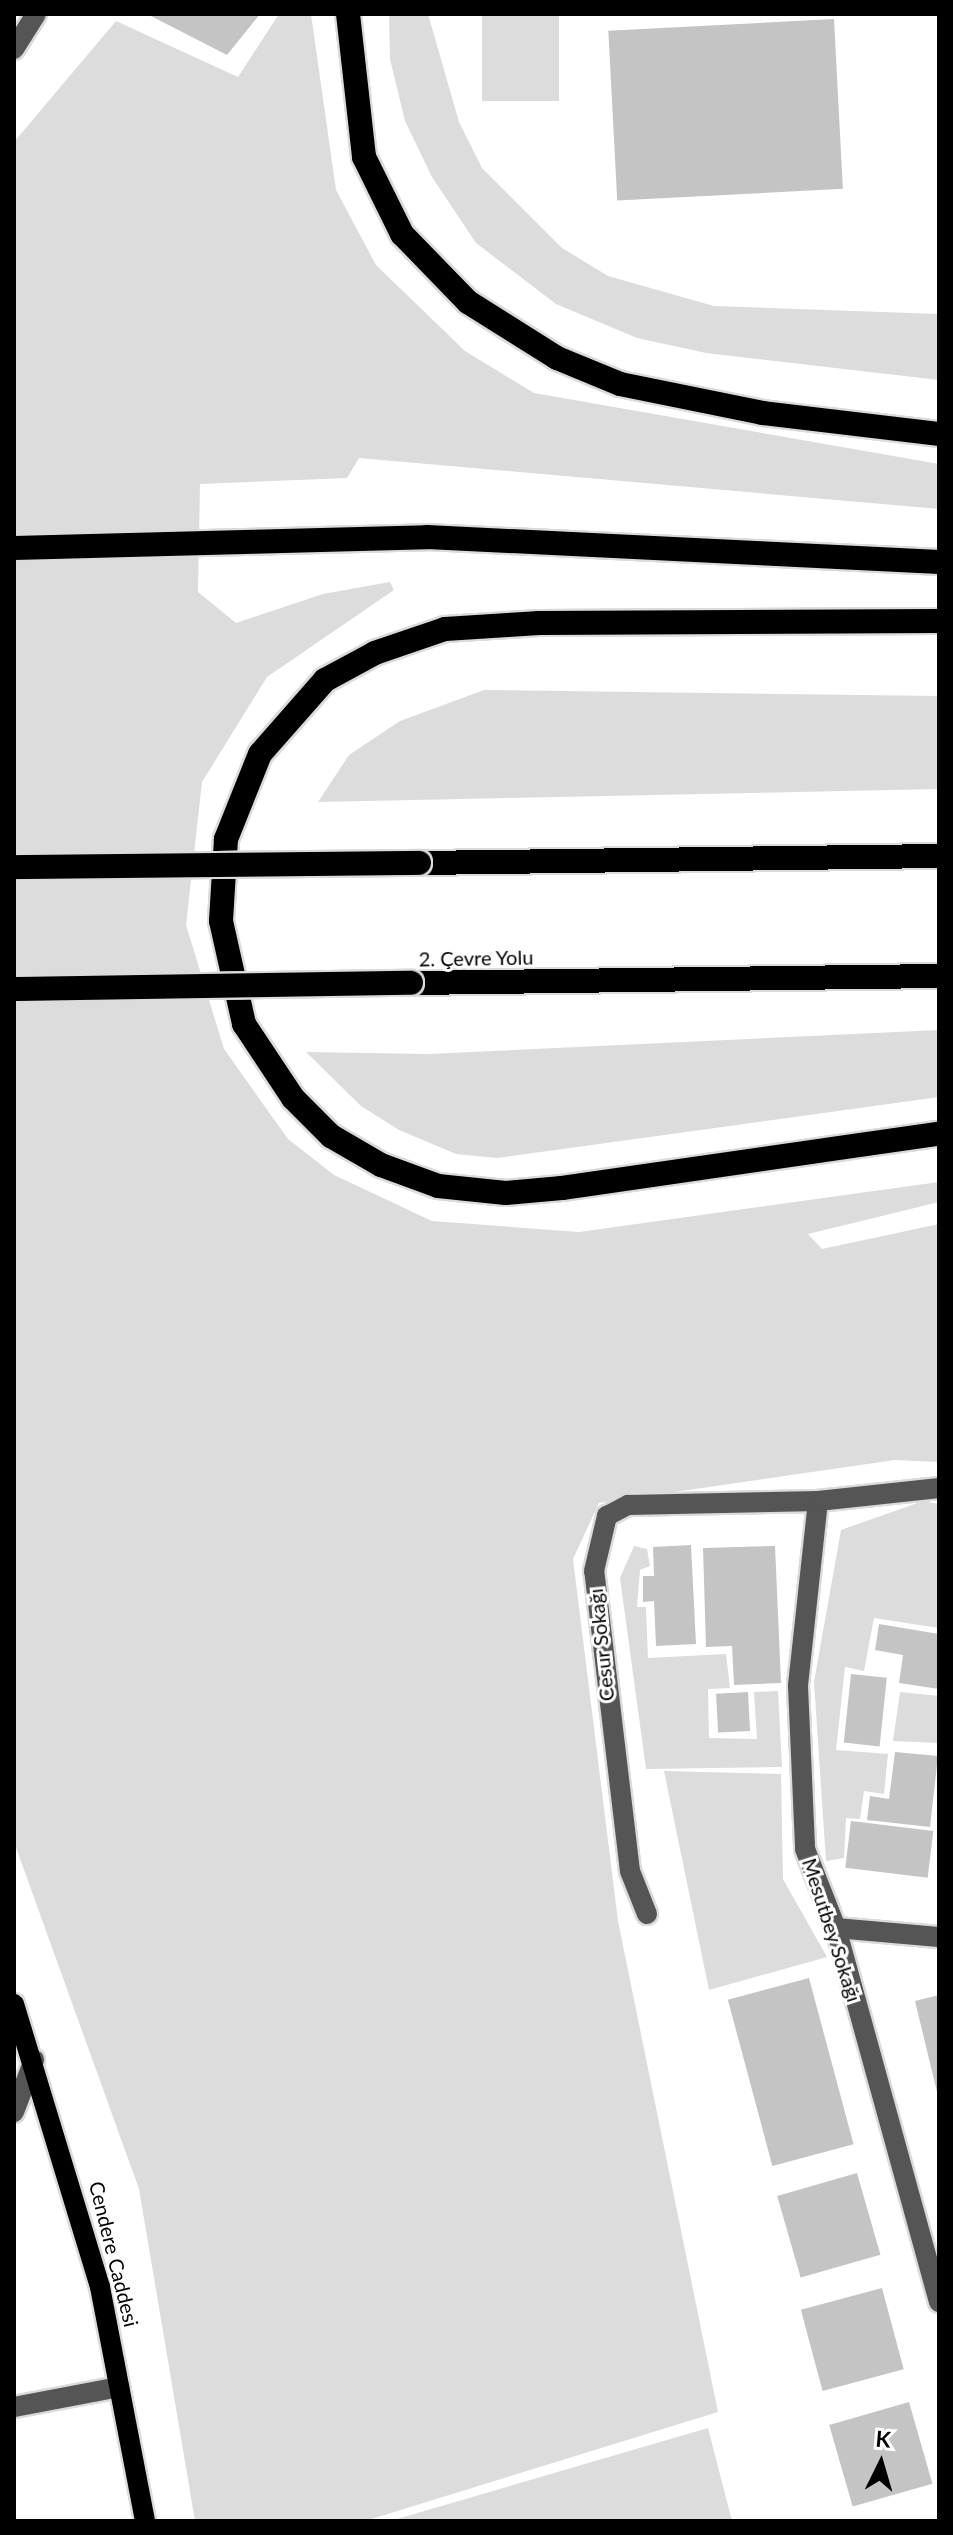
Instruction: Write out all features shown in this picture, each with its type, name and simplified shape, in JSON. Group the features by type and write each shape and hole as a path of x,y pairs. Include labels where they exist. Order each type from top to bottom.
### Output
{"highway":[{"path":"348,14 364,157 402,234 468,302 557,358 620,384 763,413 939,434"},
{"path":"14,548 525,538 939,562"},
{"path":"939,621 539,623 445,629 375,653 325,680 260,754 226,839 221,921 244,1024 293,1098 331,1136 438,1186 506,1193 562,1188 939,1134"},
{"path":"14,867 939,856"},
{"name":"2. Çevre Yolu","path":"14,989 939,976"}],"main road":[{"name":"Cendere Caddesi","path":"14,2004 78,2202 145,2521"}],"street":[{"path":"14,49 36,14"},
{"name":"Cesur Sokağı","path":"647,1914 630,1871 594,1571 607,1516 628,1505 818,1501 939,1488"},
{"name":"Mesutbey Sokağı","path":"818,1501 798,1686 801,1815 813,1883 836,1928 939,2302"},
{"path":"836,1928 939,1937"},
{"path":"14,2112 34,2060"},
{"path":"14,2407 119,2387"}],"shaded area":[{"path":"279,14 311,14 336,190 376,265 465,351 534,393 939,464 939,509 359,458 347,478 200,484 198,592 236,623 323,594 390,582 394,590 267,677 202,782 186,925 224,1049 288,1139 334,1175 432,1221 579,1232 939,1182 939,1202 808,1234 822,1249 939,1224 939,1462 895,1460 599,1503 573,1559 618,1921 718,2412 365,2521 195,2521 139,2189 14,1842 14,142 116,21 238,77"},
{"path":"389,14 428,14 459,122 482,168 562,248 608,276 714,306 939,314 939,380 706,353 637,338 556,304 476,243 432,177 405,121 390,59"},
{"path":"482,14 559,14 559,101 482,101"},
{"path":"484,690 939,696 939,789 318,802 349,755 400,721"},
{"path":"939,1030 939,1097 497,1158 456,1154 399,1130 361,1106 306,1052 428,1054"},
{"path":"923,1501 939,1504 939,1628 874,1618 864,1671 845,1667 836,1750 888,1754 884,1794 864,1791 860,1819 846,1818 844,1858 826,1861 814,1682 841,1530"},
{"path":"634,1546 647,1549 650,1566 640,1570 637,1607 646,1607 648,1658 726,1654 730,1688 708,1689 709,1738 757,1739 754,1692 778,1691 782,1767 646,1769 620,1578"},
{"path":"900,1692 939,1696 939,1743 893,1741"},
{"path":"664,1771 781,1774 783,1879 827,1957 709,1990"},
{"path":"708,2428 732,2521 390,2521"}],"building":[{"path":"147,14 260,14 227,55"},
{"path":"834,19 843,189 617,201 608,31"},
{"path":"691,1545 696,1644 656,1646 654,1601 643,1602 643,1576 654,1576 653,1547"},
{"path":"775,1546 781,1683 734,1685 732,1646 706,1647 703,1548"},
{"path":"879,1624 939,1634 939,1689 899,1683 903,1655 875,1650"},
{"path":"851,1674 887,1678 880,1746 844,1743"},
{"path":"748,1692 750,1731 718,1733 716,1694"},
{"path":"895,1752 938,1756 930,1827 867,1820 870,1796 889,1799"},
{"path":"851,1821 933,1831 928,1878 845,1868"},
{"path":"809,1978 854,2144 772,2166 728,2000"},
{"path":"939,1995 939,2096 938,2096 915,2001"},
{"path":"857,2173 880,2255 801,2278 777,2196"},
{"path":"882,2288 904,2369 823,2391 801,2310"},
{"path":"909,2402 932,2484 853,2507 829,2425"}]}
